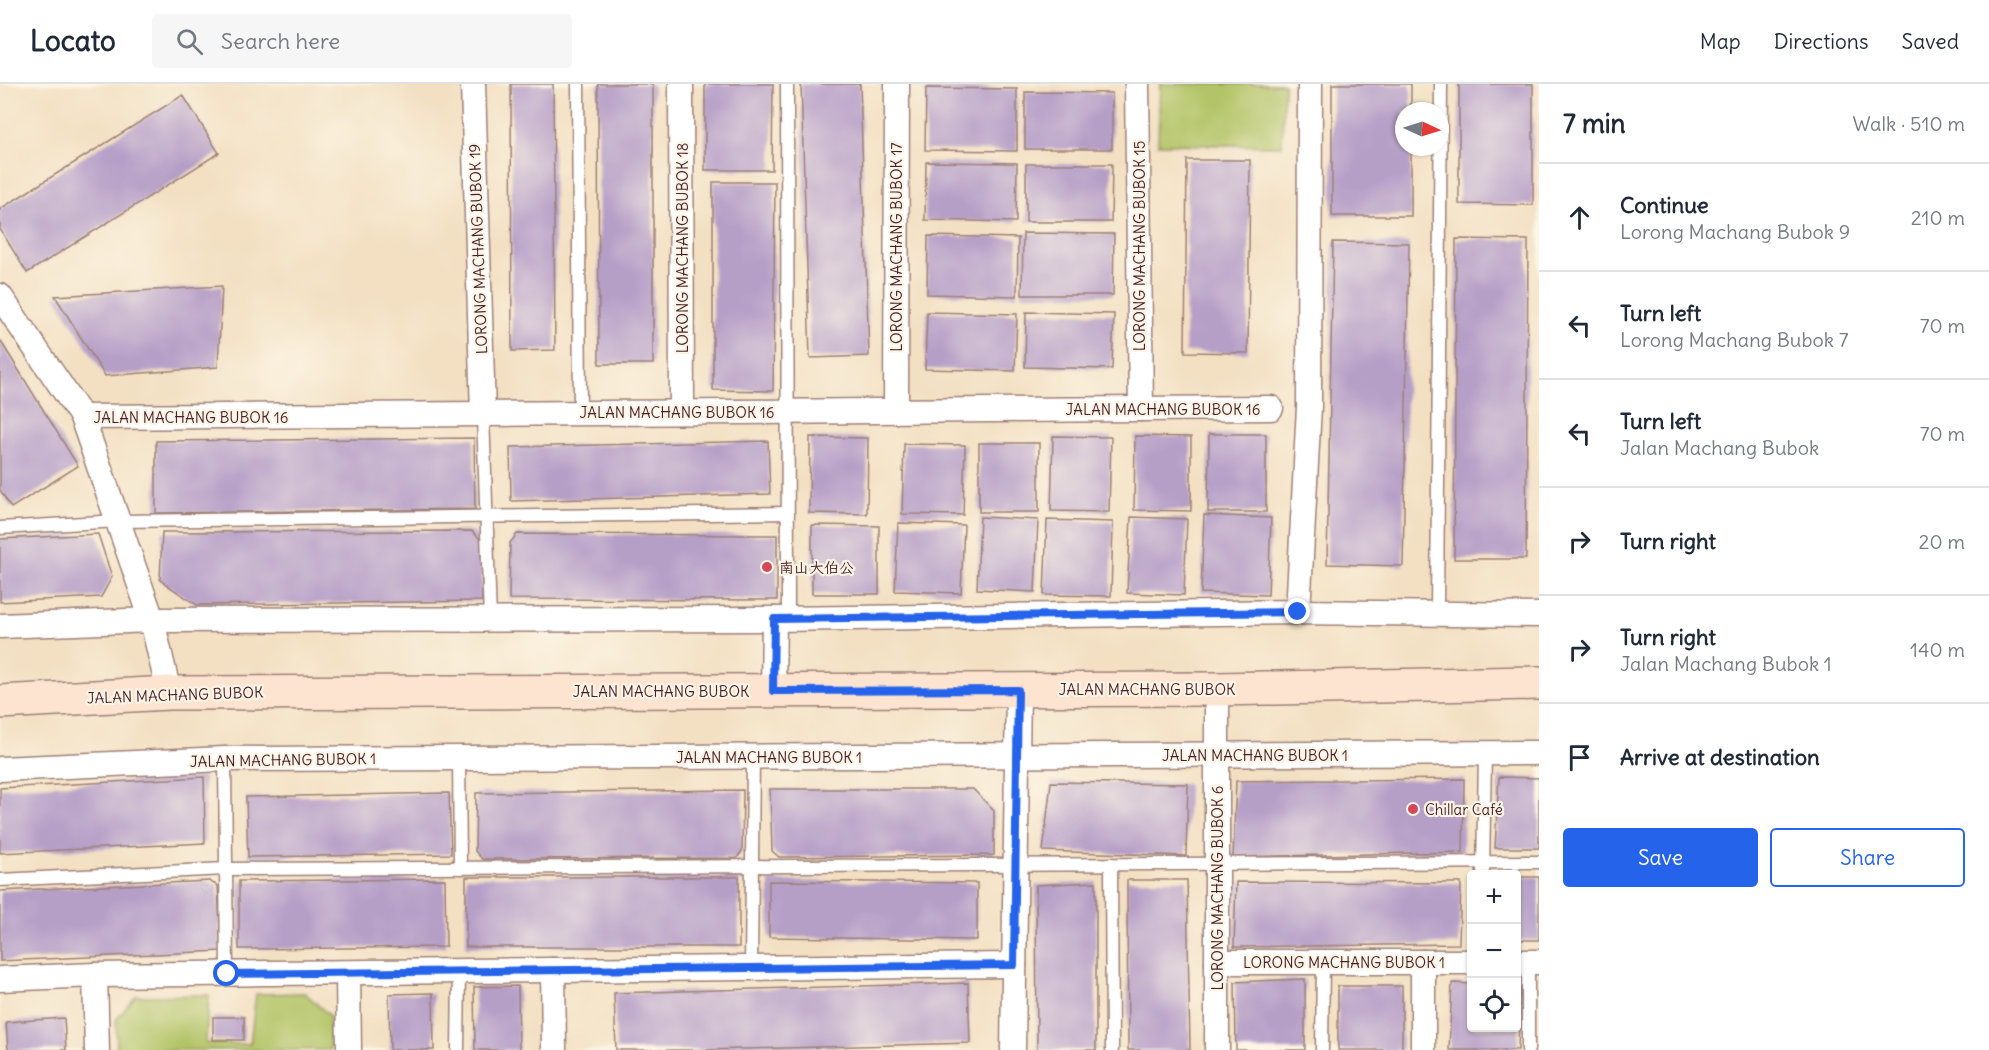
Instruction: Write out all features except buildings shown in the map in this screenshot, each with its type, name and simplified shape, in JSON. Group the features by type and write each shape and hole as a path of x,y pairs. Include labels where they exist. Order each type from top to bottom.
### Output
{"main road":[{"name":"JALAN MACHANG BUBOK","path":"0,702 170,693 1217,689 1539,683"}],"street":[{"name":"LORONG MACHANG BUBOK 19","path":"474,84 483,414"},
{"name":"LORONG MACHANG BUBOK 18","path":"681,84 682,412"},
{"name":"LORONG MACHANG BUBOK 17","path":"896,411 897,84"},
{"name":"LORONG MACHANG BUBOK 15","path":"1137,84 1141,409"},
{"path":"1298,612 1309,407 1310,84"},
{"path":"0,296 82,417 152,620 170,693"},
{"name":"JALAN MACHANG BUBOK 16","path":"82,417 1271,408"},
{"path":"0,626 152,620 781,619 1298,612 1539,615"},
{"path":"773,691 781,619"},
{"name":"LORONG MACHANG BUBOK 6","path":"1217,689 1217,1050"},
{"path":"1013,1050 1018,690"},
{"name":"JALAN MACHANG BUBOK 1","path":"0,769 225,759 1539,753"},
{"name":"LORONG MACHANG BUBOK 1","path":"1217,962 1467,962"},
{"path":"1423,962 1423,1050"},
{"path":"0,980 95,975 1014,965"},
{"path":"553,970 554,1050"},
{"path":"348,973 349,1050"},
{"path":"95,975 98,1050"}],"lane":[{"path":"578,84 580,413"},
{"path":"781,619 788,513 787,84"},
{"path":"1437,614 1441,84"},
{"path":"483,414 490,620"},
{"path":"0,528 118,522 788,513"},
{"path":"1483,868 1485,753"},
{"path":"751,968 753,757"},
{"path":"225,759 227,974"},
{"path":"459,759 460,868"},
{"path":"0,880 226,869 1111,864 1483,868 1539,862"},
{"path":"1111,864 1112,1050"},
{"path":"1322,1050 1323,962"},
{"path":"1528,962 1528,1050"},
{"path":"458,1050 459,971"}],"green space":[{"path":"1160,84 1284,84 1282,146 1158,144"},
{"path":"305,993 330,1016 330,1050 117,1050 116,1020 136,996 209,995 206,1043 250,1044 256,994"}],"place":[{"name":"南山大伯公","path":"767,567"},
{"name":"Chillar Café","path":"1413,809"}],"route":[{"path":"227,974 1014,965 1018,690 773,691 774,619 1298,612"}]}
